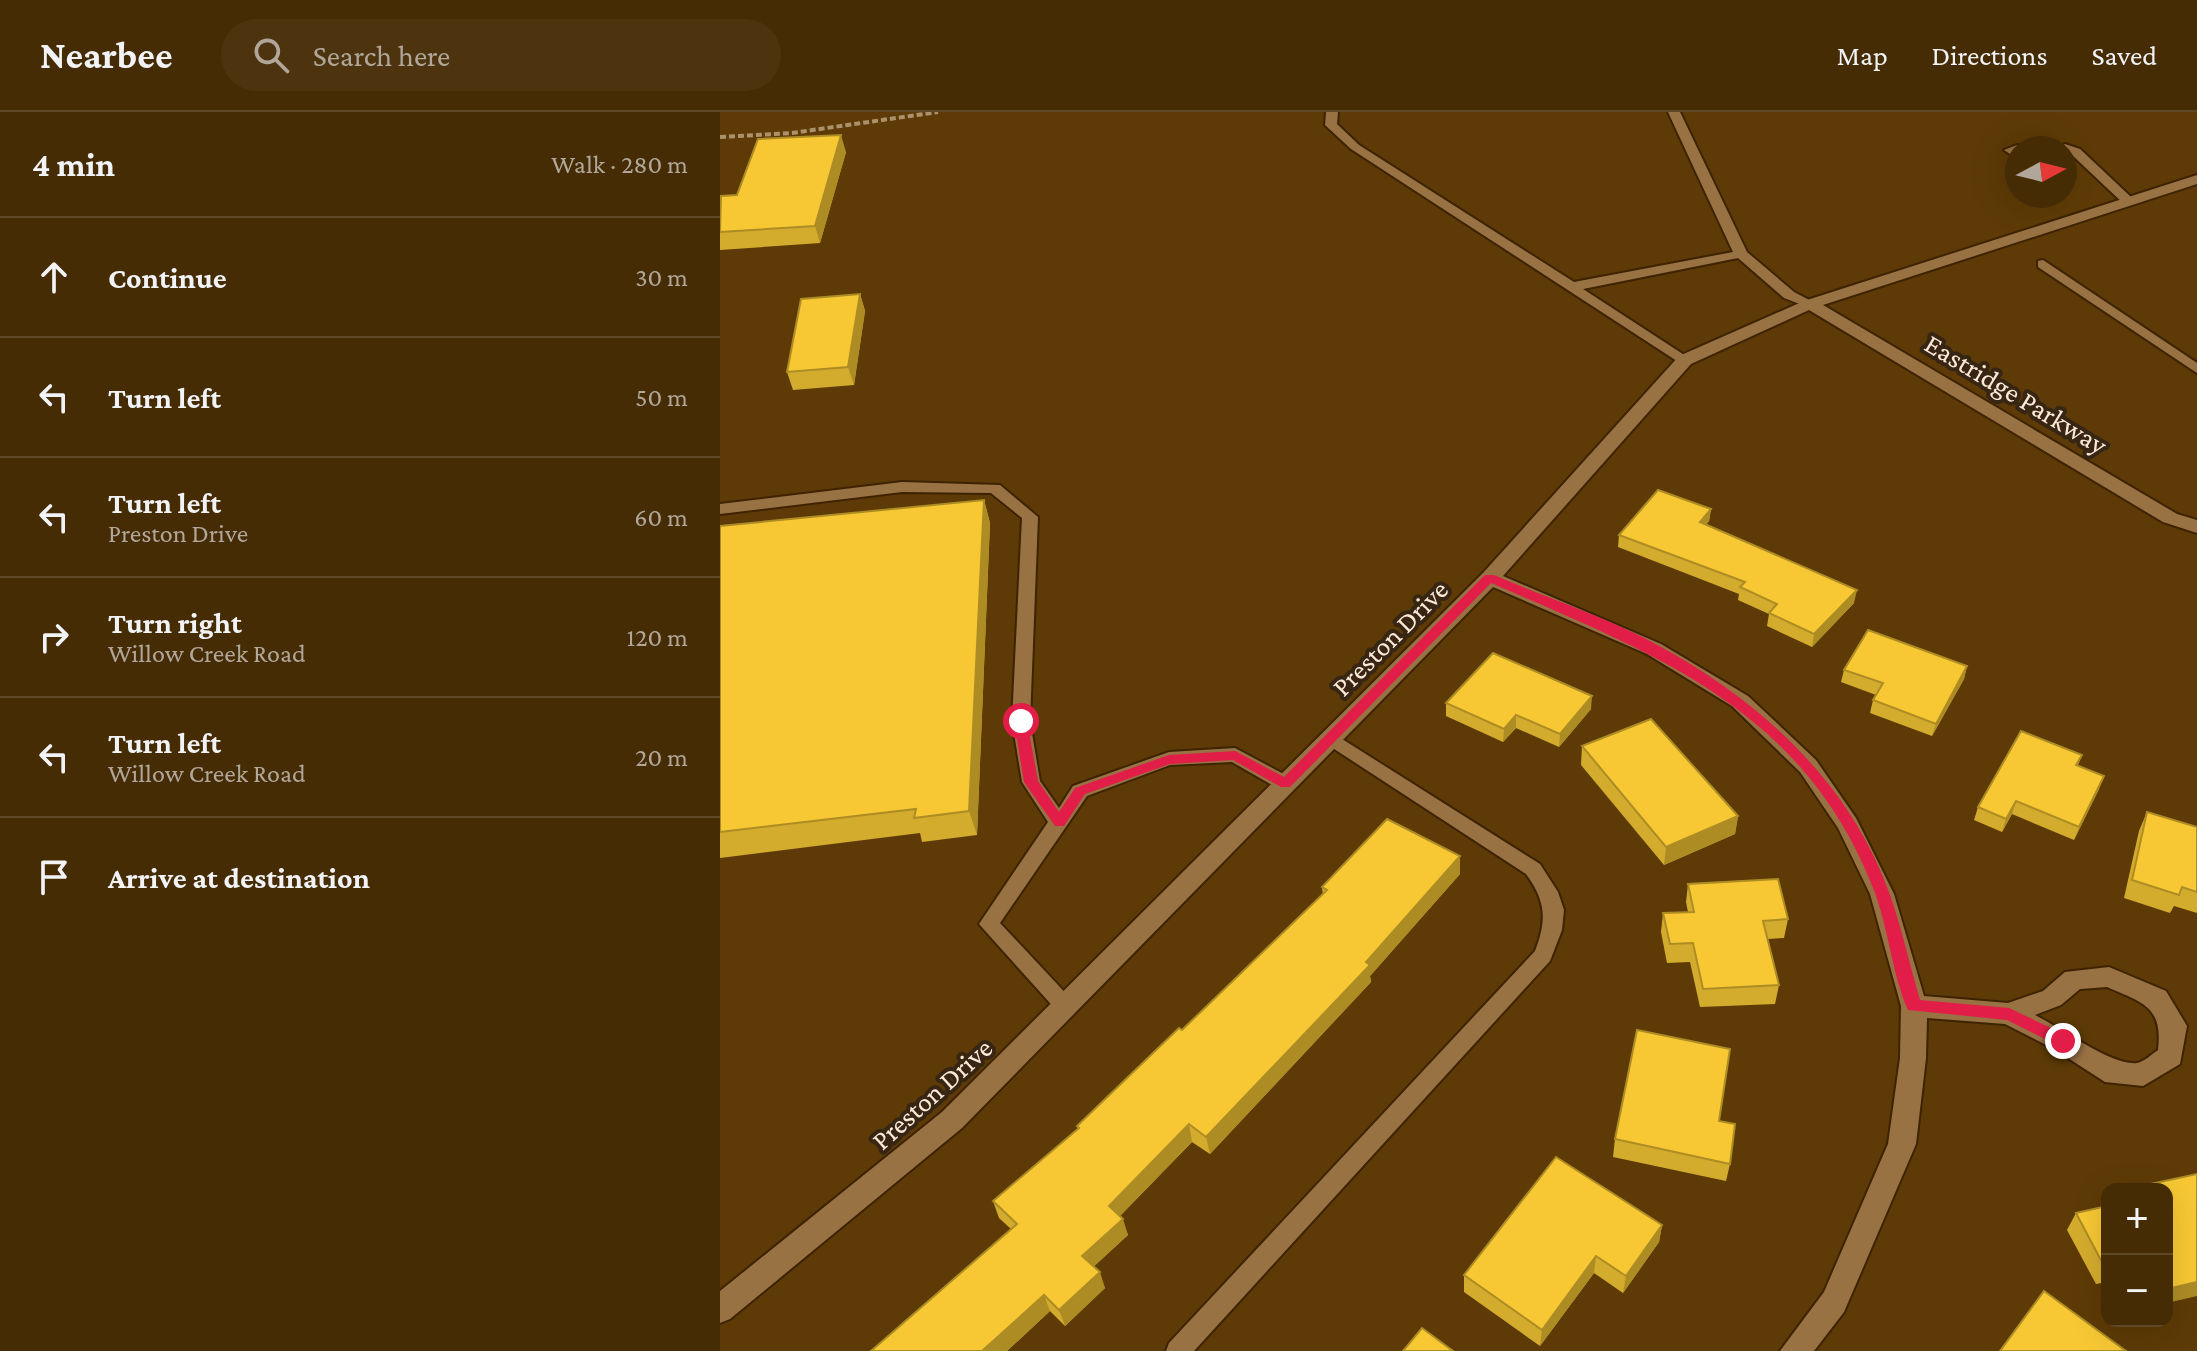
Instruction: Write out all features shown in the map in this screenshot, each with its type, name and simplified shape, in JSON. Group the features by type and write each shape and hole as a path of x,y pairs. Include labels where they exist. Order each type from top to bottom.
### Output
{"street":[{"name":"Preston Drive","path":"720,1309 952,1120 1490,578 1685,360 1810,304 2197,179"},
{"name":"Eastridge Parkway","path":"1810,304 2170,518 2197,527"},
{"path":"1490,578 1654,649 1740,701 1808,766 1848,824 1882,894 1914,1006 1913,1058 1902,1144 1834,1302 1795,1351"},
{"path":"1914,1006 2009,1014 2063,1041 2105,1071 2143,1075 2171,1056 2174,1026 2157,998 2109,977 2074,979 2052,998 2009,1014"}],"lane":[{"path":"1332,112 1331,125 1355,147 1685,360"},
{"path":"1674,112 1741,254 1789,295 1810,304"},
{"path":"2077,153 2128,201"},
{"path":"1571,287 1741,254"},
{"path":"2043,264 2197,369"},
{"path":"720,509 902,487 995,488 1030,517 1021,721 1031,782 1059,823"},
{"path":"1178,1351 1543,955 1556,922 1553,894 1533,869 1331,738"},
{"path":"1065,1006 989,924 1080,791 1169,759 1235,755 1286,784"}],"path":[{"path":"720,137 792,133 938,112"}],"building":[{"path":"841,135 815,226 720,232 721,196 737,195 758,139"},
{"path":"860,294 848,367 787,372 801,299"},
{"path":"1658,490 1711,509 1700,522 1857,590 1814,634 1769,613 1777,604 1740,587 1745,582 1619,535"},
{"path":"984,500 969,811 914,818 916,809 720,832 720,526"},
{"path":"1868,630 1967,666 1936,724 1873,700 1883,683 1844,670"},
{"path":"1493,653 1592,696 1560,734 1516,715 1504,729 1446,703"},
{"path":"1651,719 1738,816 1666,847 1582,746"},
{"path":"2021,731 2082,755 2076,765 2104,776 2079,827 2016,801 2006,819 1978,807"},
{"path":"2147,812 2197,827 2197,892 2182,887 2179,895 2132,880"},
{"path":"1387,819 1460,856 1366,962 1370,965 1206,1137 1189,1124 1109,1206 1123,1219 1082,1256 1100,1272 1059,1310 1044,1295 982,1351 871,1351 1017,1224 993,1201 1079,1128 1077,1126 1179,1028 1182,1030 1327,890 1322,887"},
{"path":"1778,879 1788,919 1763,921 1779,985 1703,989 1693,943 1670,944 1663,913 1694,912 1688,884"},
{"path":"1637,1030 1730,1049 1719,1121 1735,1124 1730,1164 1615,1139"},
{"path":"1556,1157 1662,1225 1626,1276 1596,1256 1542,1330 1464,1275"},
{"path":"2197,1174 2197,1282 2173,1288 2173,1183 2155,1183"},
{"path":"2101,1207 2101,1260 2076,1213"},
{"path":"2044,1291 2126,1351 2000,1351"},
{"path":"1422,1328 1453,1351 1403,1351"}],"route":[{"path":"1021,721 1031,782 1059,823 1080,791 1169,759 1235,755 1286,784 1490,578 1654,649 1740,701 1808,766 1848,824 1882,894 1914,1006 2009,1014 2063,1041"}]}
